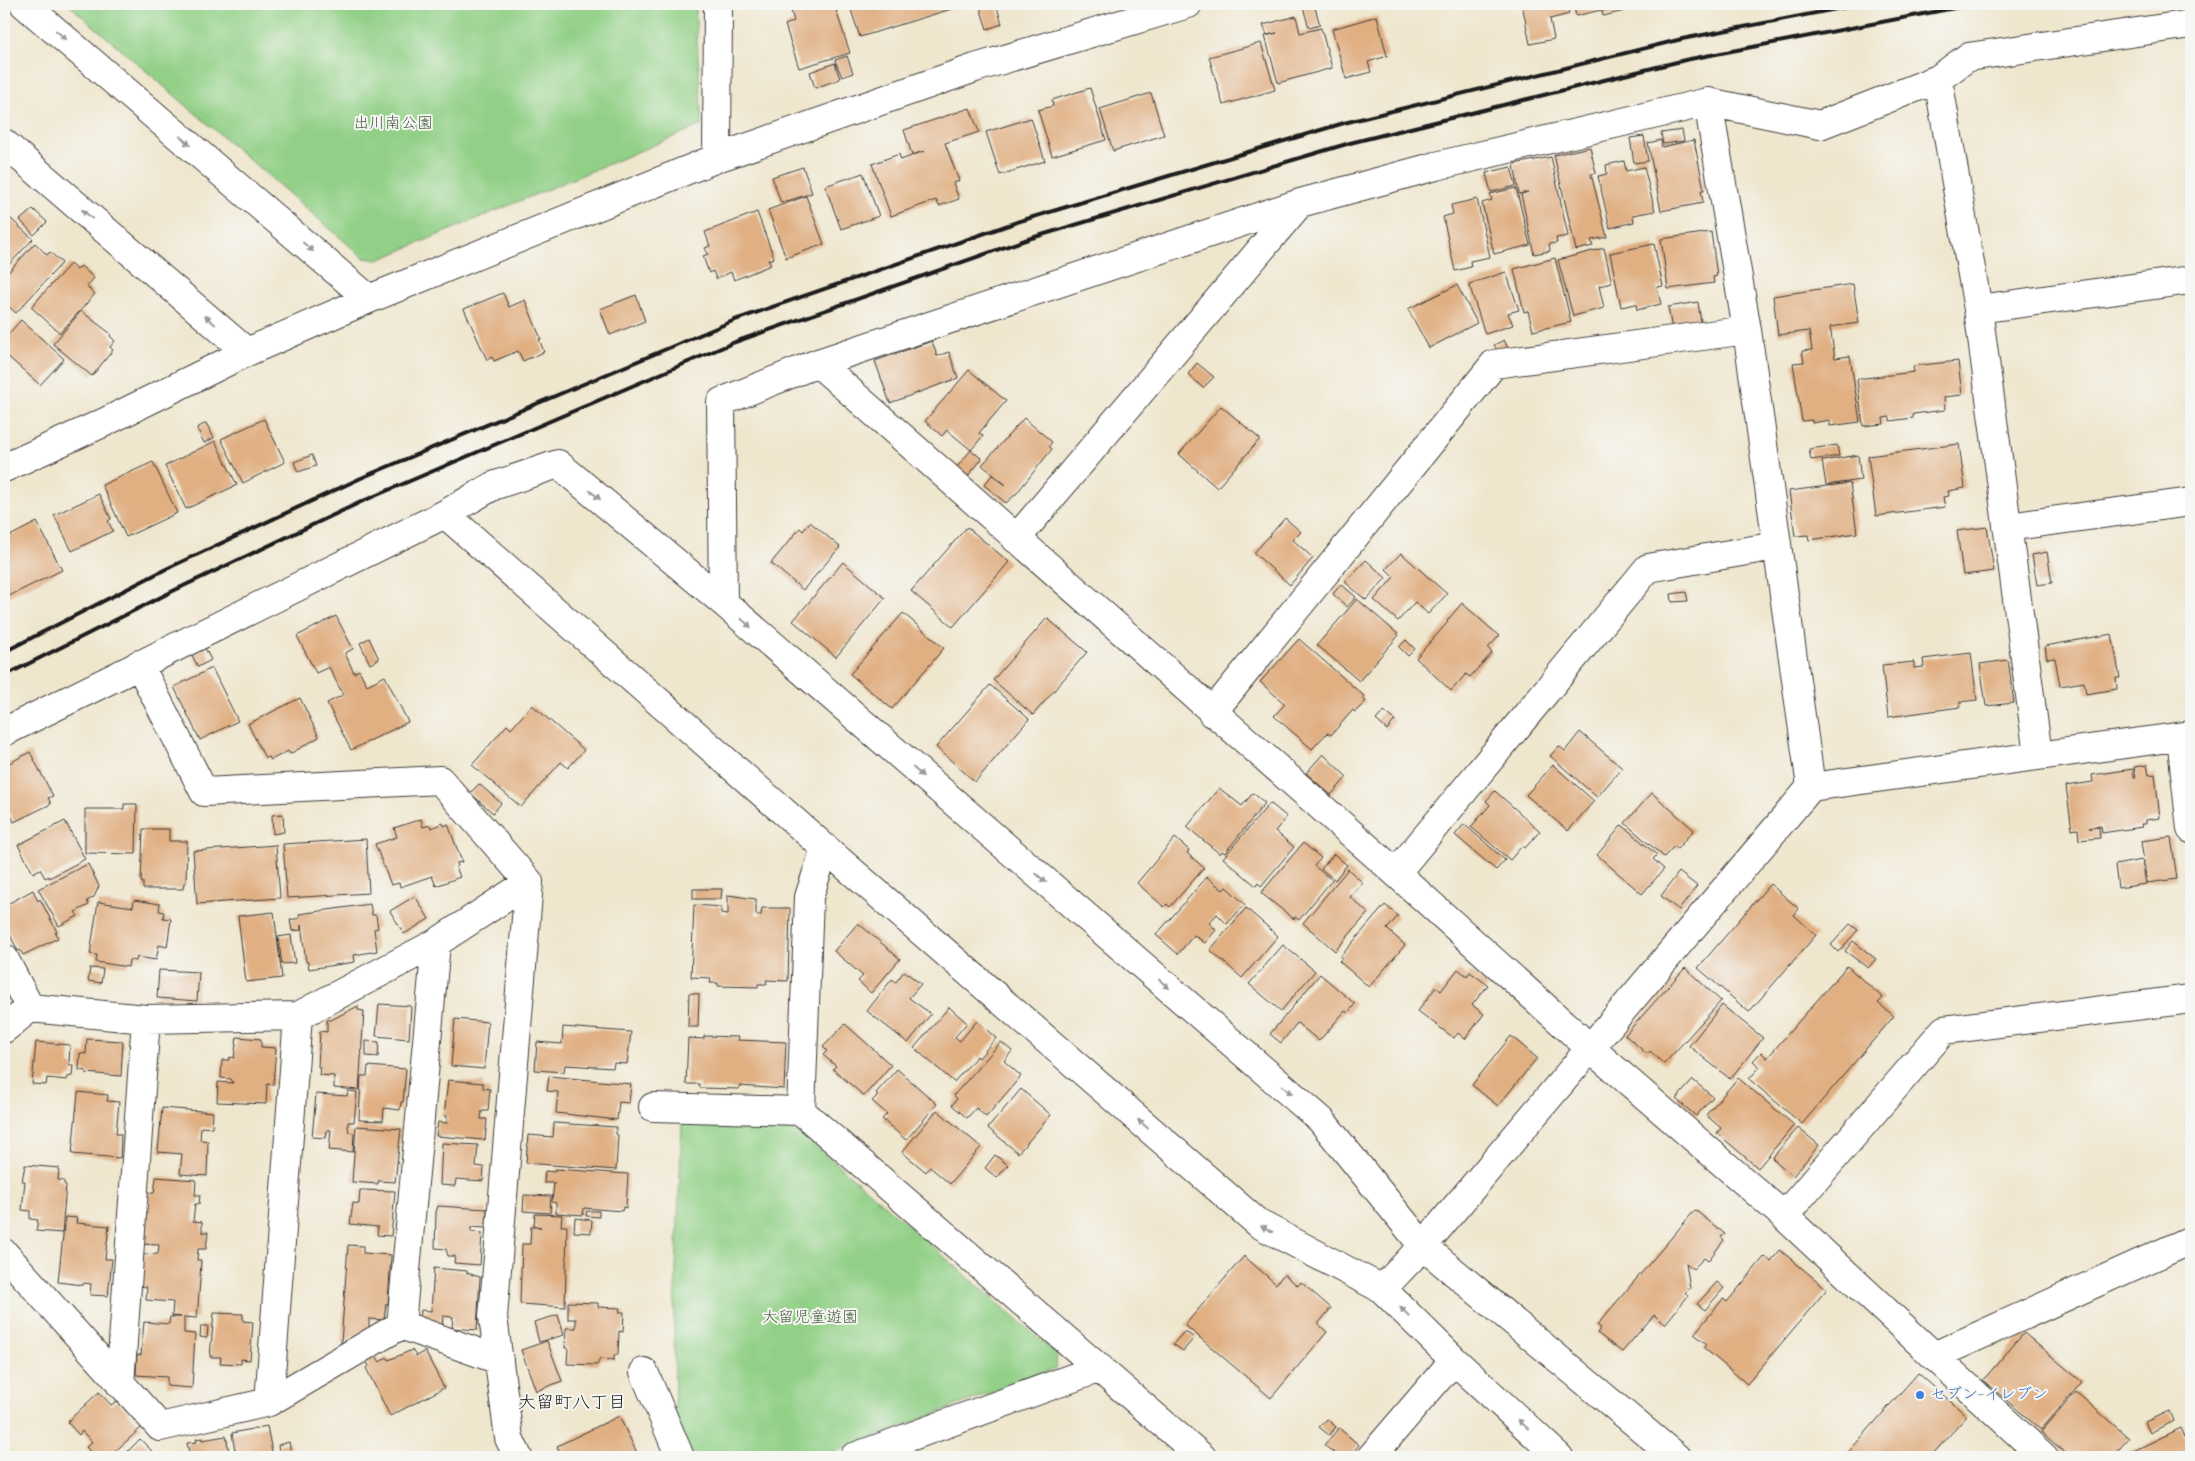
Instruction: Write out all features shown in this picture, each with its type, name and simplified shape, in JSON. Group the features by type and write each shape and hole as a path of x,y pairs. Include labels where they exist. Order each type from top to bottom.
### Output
{"street":[{"path":"24,4 370,299"},
{"path":"717,158 718,4"},
{"path":"4,468 105,422 247,352 370,299 717,158 975,68 1188,4"},
{"path":"723,602 721,402 818,363 1300,203 1436,166 1708,102 1820,125 1938,78 1968,57 2191,24"},
{"path":"1938,78 1978,309 2038,755"},
{"path":"1708,102 1747,330 1811,786"},
{"path":"4,143 247,352"},
{"path":"1016,539 1300,203"},
{"path":"1978,309 2191,280"},
{"path":"1212,712 1494,364 1747,330"},
{"path":"818,363 1396,873 1590,1048 1784,1216 2044,1457"},
{"path":"4,732 444,514 493,486 558,464 723,602 1321,1120 1423,1246 1676,1457"},
{"path":"2007,527 2191,502"},
{"path":"444,514 825,848 1259,1224 1382,1289 1454,1360 1559,1457"},
{"path":"1396,873 1648,568 1776,546"},
{"path":"139,664 204,792 440,780 529,882 493,1317 509,1438 518,1457"},
{"path":"1382,1289 1423,1246 1811,786 2186,736 2191,829"},
{"path":"801,1112 809,897 825,848"},
{"path":"4,1029 30,1008 146,1019 298,1016 436,943 529,882"},
{"path":"401,1325 436,943"},
{"path":"4,958 30,1008"},
{"path":"1784,1216 1944,1030 2191,999"},
{"path":"269,1402 298,1016"},
{"path":"120,1384 146,1019"},
{"path":"653,1107 801,1112 1202,1457"},
{"path":"1934,1356 2191,1240"},
{"path":"4,1253 160,1427 269,1402 401,1325 499,1360"},
{"path":"1371,1457 1454,1360"},
{"path":"854,1457 1100,1368"},
{"path":"644,1372 680,1457"}],"green space":[{"name":"出川南公園","path":"68,4 695,4 702,125 378,260 364,258"},
{"name":"大留児童遊園","path":"682,1120 778,1123 801,1133 1057,1354 1056,1368 821,1457 691,1457 675,1415 674,1318"}],"building":[{"path":"789,4 834,4 850,53 799,68 785,25 794,21"},
{"path":"849,4 960,4 961,6 860,37"},
{"path":"979,4 996,4 1002,24 987,29"},
{"path":"1314,4 1320,25 1309,28 1303,7"},
{"path":"1522,4 1567,4 1569,14 1550,19 1554,39 1530,44"},
{"path":"1573,4 1600,4 1601,10 1576,16"},
{"path":"1601,4 1628,4 1629,10 1603,16"},
{"path":"1296,16 1300,33 1321,28 1332,68 1278,83 1265,36 1277,33 1267,35 1263,25"},
{"path":"1377,16 1387,56 1368,62 1371,72 1346,79 1332,29"},
{"path":"1261,43 1275,90 1223,105 1209,57"},
{"path":"847,56 853,73 842,77 835,60"},
{"path":"835,63 840,79 815,88 810,72"},
{"path":"1090,88 1106,140 1052,156 1038,110 1053,106 1052,100"},
{"path":"1151,93 1164,135 1113,151 1100,109"},
{"path":"970,108 979,132 945,143 959,181 953,183 959,199 939,206 936,200 891,216 872,164 899,154 901,160 924,151 912,155 904,130"},
{"path":"1031,118 1045,161 1000,175 986,132"},
{"path":"1682,130 1684,141 1663,144 1661,133"},
{"path":"1644,136 1648,161 1634,163 1630,138"},
{"path":"1661,140 1662,147 1694,140 1704,190 1701,190 1703,203 1661,211 1648,143"},
{"path":"1590,147 1596,173 1591,174 1607,237 1591,240 1593,246 1576,250 1554,155"},
{"path":"1551,157 1568,236 1556,238 1557,243 1549,244 1550,251 1534,254 1521,194 1528,192 1519,194 1514,164"},
{"path":"1624,161 1626,171 1644,167 1655,211 1633,215 1634,222 1610,228 1598,176 1607,174 1606,165"},
{"path":"803,167 812,193 781,203 772,177"},
{"path":"1511,167 1516,186 1491,192 1486,173"},
{"path":"863,173 879,216 841,229 825,186"},
{"path":"1516,188 1530,245 1494,254 1482,203 1492,200 1490,194"},
{"path":"806,196 824,244 786,258 768,210"},
{"path":"1477,199 1490,257 1470,261 1471,267 1455,271 1443,217 1453,214 1451,205"},
{"path":"33,209 47,222 34,235 20,220"},
{"path":"757,212 774,258 768,260 771,265 734,280 731,272 716,279 713,271 709,273 703,256 708,254 705,248 710,246 705,232"},
{"path":"10,218 33,239 4,270 4,224"},
{"path":"1711,232 1717,276 1713,277 1714,283 1668,289 1661,239"},
{"path":"35,243 47,255 50,252 62,263 16,313 4,302 4,277"},
{"path":"1654,244 1663,286 1657,287 1661,304 1637,310 1636,304 1621,307 1610,253"},
{"path":"1604,248 1612,283 1599,286 1604,308 1573,316 1558,260"},
{"path":"1555,258 1571,322 1533,331 1528,311 1524,312 1514,269"},
{"path":"70,264 77,270 81,266 94,278 87,287 95,294 60,333 31,307"},
{"path":"1506,272 1519,310 1508,313 1513,325 1485,334 1469,284"},
{"path":"1853,284 1859,323 1830,327 1835,358 1850,356 1860,422 1830,426 1830,420 1812,423 1812,420 1802,421 1793,363 1804,362 1802,351 1812,350 1809,331 1778,335 1773,296"},
{"path":"1457,285 1477,323 1429,348 1408,309"},
{"path":"503,293 509,307 525,300 541,339 539,339 544,352 523,361 518,351 494,361 492,357 487,360 464,309"},
{"path":"636,295 645,321 610,335 600,309"},
{"path":"1698,302 1702,330 1673,335 1668,307"},
{"path":"81,311 111,334 110,336 115,341 110,347 113,350 92,376 53,344"},
{"path":"21,320 64,359 40,385 4,353 4,339"},
{"path":"1504,340 1510,352 1501,356 1494,345"},
{"path":"932,341 937,356 949,352 958,378 890,403 875,361"},
{"path":"1958,361 1962,395 1944,397 1945,410 1913,414 1913,418 1890,421 1890,417 1883,418 1884,424 1863,426 1857,379 1914,372 1913,366"},
{"path":"1197,363 1214,377 1203,388 1188,374"},
{"path":"969,370 1006,401 979,433 983,436 971,450 947,430 942,436 925,421"},
{"path":"1221,406 1260,439 1217,488 1179,454"},
{"path":"1024,418 1052,442 1049,446 1052,449 1016,494 1006,503 984,485 992,475 1006,485 982,465"},
{"path":"264,419 285,462 243,483 221,439"},
{"path":"206,423 214,438 204,443 197,428"},
{"path":"215,441 237,485 186,509 165,466"},
{"path":"1959,444 1965,488 1948,491 1949,496 1943,497 1945,507 1876,516 1868,456"},
{"path":"1837,445 1839,456 1811,460 1809,449"},
{"path":"971,450 982,459 968,476 957,467"},
{"path":"312,455 316,466 298,472 294,462"},
{"path":"1858,455 1861,480 1826,485 1822,461"},
{"path":"153,462 177,513 126,537 102,485"},
{"path":"1850,483 1857,533 1809,540 1808,535 1795,536 1789,491"},
{"path":"99,494 111,519 108,521 113,531 72,551 54,515"},
{"path":"1285,518 1301,532 1293,540 1313,558 1290,585 1254,553"},
{"path":"37,522 62,570 9,596 4,587 4,539"},
{"path":"810,522 840,547 803,590 771,563 800,528 803,531"},
{"path":"967,527 1009,562 953,627 911,591"},
{"path":"1987,527 1994,571 1963,575 1957,531"},
{"path":"2047,552 2052,583 2037,585 2032,555"},
{"path":"1401,553 1447,594 1428,614 1415,602 1398,621 1374,600 1394,577 1386,569"},
{"path":"1366,560 1386,578 1366,600 1345,582"},
{"path":"843,562 885,598 836,657 793,621"},
{"path":"1341,584 1356,597 1347,607 1333,594"},
{"path":"1686,592 1688,601 1672,602 1671,594"},
{"path":"1357,599 1399,635 1359,681 1317,645"},
{"path":"1462,603 1499,636 1488,648 1492,653 1470,677 1466,674 1451,691 1416,658"},
{"path":"903,613 944,648 892,709 850,674"},
{"path":"336,616 353,649 345,653 354,673 359,670 367,685 385,676 408,722 351,750 327,703 343,695 329,667 316,673 297,636"},
{"path":"1047,618 1087,652 1033,715 993,680"},
{"path":"2112,634 2120,678 2116,678 2117,689 2086,694 2084,682 2060,686 2055,658 2047,659 2045,646"},
{"path":"369,638 379,659 370,664 360,643"},
{"path":"1299,639 1364,696 1362,698 1366,701 1355,712 1353,710 1331,735 1327,733 1312,749 1274,716 1285,704 1260,682"},
{"path":"1406,640 1415,649 1408,656 1399,647"},
{"path":"205,648 211,660 198,667 192,655"},
{"path":"1971,653 1977,700 1960,702 1960,707 1888,717 1882,665 1914,662 1914,668 1924,667 1923,659"},
{"path":"2008,660 2014,703 1986,706 1980,664"},
{"path":"212,668 238,721 200,740 174,687"},
{"path":"990,685 1029,719 975,782 936,747"},
{"path":"300,698 319,737 290,754 288,751 271,760 269,757 265,758 248,724"},
{"path":"532,705 584,750 568,768 561,762 521,807 472,765 507,725 511,729"},
{"path":"1384,711 1395,720 1387,730 1376,720"},
{"path":"1580,732 1622,768 1597,797 1550,756 1559,746 1565,751"},
{"path":"30,752 53,796 48,798 51,804 14,822 4,802 4,766"},
{"path":"1323,754 1347,777 1331,795 1306,773"},
{"path":"1553,765 1594,801 1568,831 1526,795"},
{"path":"2147,765 2149,775 2155,774 2160,818 2146,820 2146,824 2141,824 2142,827 2102,833 2101,826 2089,828 2099,827 2100,838 2079,840 2078,829 2072,830 2066,786 2093,782 2092,775 2133,769 2134,777 2136,777 2134,767"},
{"path":"479,784 501,803 493,813 470,793"},
{"path":"1219,788 1242,806 1253,793 1265,803 1225,853 1222,851 1220,854 1187,827"},
{"path":"1495,791 1540,831 1525,848 1522,846 1510,860 1471,827 1490,805 1486,801"},
{"path":"1652,793 1694,830 1677,849 1674,846 1664,857 1625,823"},
{"path":"1270,803 1287,817 1275,831 1294,847 1261,886 1258,883 1256,886 1223,858"},
{"path":"124,804 137,804 136,854 85,853 85,809 124,809"},
{"path":"283,814 284,832 273,834 272,815"},
{"path":"421,819 423,827 430,825 431,828 443,823 444,826 448,824 462,862 457,863 458,866 456,867 460,877 436,886 432,876 400,887 399,883 391,885 375,844 397,837 394,828"},
{"path":"65,821 85,859 49,878 49,876 45,878 40,869 33,873 18,845"},
{"path":"1464,824 1505,860 1496,870 1455,835"},
{"path":"1622,825 1657,855 1653,859 1664,869 1642,894 1597,855"},
{"path":"143,829 169,829 169,841 187,841 186,883 184,883 183,889 143,889 143,882 141,882"},
{"path":"2171,837 2177,879 2147,883 2141,841"},
{"path":"1175,838 1189,850 1187,853 1204,868 1170,907 1167,904 1164,907 1137,883"},
{"path":"366,839 369,893 287,898 283,844"},
{"path":"1303,843 1321,858 1314,866 1332,880 1299,920 1295,917 1294,919 1261,893"},
{"path":"276,845 280,898 197,904 193,851"},
{"path":"1334,854 1347,865 1335,880 1321,869"},
{"path":"2142,860 2146,884 2118,888 2115,865"},
{"path":"88,864 99,886 94,897 87,901 89,905 75,912 78,916 59,926 38,889"},
{"path":"1348,869 1363,883 1350,897 1368,913 1335,951 1303,923"},
{"path":"1679,872 1697,886 1679,910 1661,896"},
{"path":"1207,877 1223,890 1226,887 1245,904 1227,924 1217,914 1209,923 1216,930 1205,943 1194,935 1178,954 1156,935"},
{"path":"1770,884 1799,909 1794,915 1816,935 1749,1012 1698,968"},
{"path":"693,889 722,889 721,899 693,899"},
{"path":"33,890 38,901 40,899 57,932 55,933 58,938 23,955 20,950 18,951 4,923 4,917 6,916 4,906"},
{"path":"728,895 756,899 756,915 761,915 762,908 790,908 788,981 766,980 767,984 758,984 758,987 718,986 718,983 710,983 711,978 691,977 694,905 721,907 721,913 728,914"},
{"path":"415,896 429,919 404,934 390,911"},
{"path":"134,900 160,904 159,911 164,912 163,918 171,919 167,947 159,945 156,960 137,957 136,961 129,960 128,967 96,962 97,955 90,954 98,902 133,907"},
{"path":"370,904 372,915 376,915 378,928 374,929 377,951 354,955 355,962 309,969 308,962 306,962 301,925 301,930 292,931 290,920 300,918 299,914"},
{"path":"1385,905 1398,916 1387,929 1405,945 1369,987 1339,961 1342,958 1340,957"},
{"path":"1246,908 1278,936 1242,978 1210,950"},
{"path":"274,912 282,978 246,982 238,916"},
{"path":"858,923 900,959 871,993 858,981 863,976 834,951"},
{"path":"1850,924 1858,930 1838,952 1831,945"},
{"path":"291,935 295,963 282,964 278,937"},
{"path":"1853,941 1876,959 1868,968 1845,951"},
{"path":"1283,945 1315,971 1281,1011 1249,984"},
{"path":"1847,966 1883,998 1878,1003 1894,1016 1802,1124 1749,1079 1760,1067 1753,1061 1761,1052 1767,1058"},
{"path":"90,968 103,969 101,983 88,981"},
{"path":"1685,968 1721,1001 1664,1064 1650,1051 1647,1054 1625,1035"},
{"path":"1458,969 1467,976 1470,972 1488,985 1472,1005 1484,1014 1465,1039 1458,1033 1454,1038 1418,1011 1436,987 1441,991"},
{"path":"159,970 199,972 197,1001 157,998"},
{"path":"904,971 921,984 909,998 931,1014 908,1043 867,1011 892,979 896,982"},
{"path":"1320,974 1355,1004 1348,1013 1345,1011 1319,1041 1297,1023 1281,1043 1270,1034"},
{"path":"689,993 699,994 698,1027 688,1027"},
{"path":"379,1004 411,1006 409,1039 376,1036"},
{"path":"1722,1005 1763,1038 1730,1079 1689,1046"},
{"path":"358,1006 358,1010 364,1011 359,1090 334,1088 334,1076 319,1075 320,1031 327,1032 327,1020 331,1020"},
{"path":"949,1007 967,1023 955,1037 960,1041 977,1021 996,1038 979,1058 977,1056 954,1082 914,1048"},
{"path":"455,1019 488,1022 484,1069 451,1066"},
{"path":"845,1024 891,1065 864,1096 833,1069 836,1066 823,1055 827,1051 823,1047"},
{"path":"563,1027 631,1032 627,1064 614,1063 613,1068 565,1065 564,1072 535,1070 537,1042 562,1044"},
{"path":"704,1036 738,1037 737,1040 786,1042 784,1089 739,1086 739,1089 700,1088 699,1084 686,1084 688,1038 704,1039"},
{"path":"1511,1036 1537,1058 1498,1106 1472,1085"},
{"path":"237,1037 261,1039 261,1047 276,1048 273,1085 267,1084 266,1104 217,1102 218,1082 233,1083 231,1079 221,1078 222,1060 229,1060 230,1057 234,1058"},
{"path":"87,1039 123,1041 121,1076 86,1073 86,1071 79,1070 80,1053 86,1054"},
{"path":"366,1041 379,1042 378,1057 366,1056"},
{"path":"36,1042 70,1045 69,1065 73,1065 72,1076 68,1077 67,1080 47,1078 46,1085 32,1084"},
{"path":"1001,1042 1012,1051 1004,1061 1021,1076 986,1117 976,1108 967,1118 952,1105 957,1099 954,1095"},
{"path":"368,1066 406,1069 403,1102 401,1102 400,1110 384,1108 383,1121 359,1120 361,1076 367,1076"},
{"path":"897,1069 937,1104 906,1140 882,1119 887,1114 872,1101 878,1095 876,1093"},
{"path":"549,1076 631,1084 629,1103 619,1102 617,1120 556,1113 558,1092 547,1091"},
{"path":"1738,1078 1794,1125 1758,1168 1717,1133 1721,1128 1706,1115"},
{"path":"448,1080 483,1083 483,1088 490,1089 488,1111 482,1111 481,1119 487,1119 485,1140 436,1136 438,1122 447,1123 447,1116 444,1116"},
{"path":"1693,1080 1713,1097 1696,1116 1676,1099"},
{"path":"1021,1089 1051,1115 1018,1153 988,1128"},
{"path":"348,1091 357,1092 354,1122 348,1122 349,1132 354,1133 353,1152 329,1150 331,1130 327,1130 326,1138 312,1137 316,1094 347,1096"},
{"path":"78,1092 108,1095 107,1101 119,1102 116,1134 121,1134 120,1158 72,1154"},
{"path":"162,1108 213,1112 212,1128 201,1127 200,1140 208,1141 207,1176 180,1174 182,1154 158,1152"},
{"path":"937,1110 981,1147 950,1184 930,1167 926,1172 902,1152"},
{"path":"554,1123 616,1127 616,1134 618,1135 616,1170 526,1163 528,1135 553,1137"},
{"path":"356,1126 401,1129 395,1182 378,1181 378,1184 352,1182"},
{"path":"1798,1128 1819,1145 1793,1176 1772,1158"},
{"path":"442,1143 478,1145 476,1166 484,1167 483,1181 456,1179 455,1186 440,1185"},
{"path":"995,1155 1008,1165 997,1178 985,1168"},
{"path":"25,1165 59,1168 58,1180 64,1181 66,1185 62,1233 36,1231 38,1220 30,1219 30,1211 22,1210 25,1181 22,1181"},
{"path":"555,1169 628,1174 626,1208 623,1207 622,1211 584,1208 583,1215 556,1213 556,1203 552,1202 554,1183 544,1183 545,1171 555,1172"},
{"path":"156,1177 196,1180 195,1195 200,1195 199,1204 195,1204 193,1221 202,1222 202,1232 208,1232 206,1249 198,1249 197,1260 201,1260 197,1318 184,1317 184,1333 195,1334 192,1388 167,1386 167,1377 136,1375 137,1355 141,1355 144,1322 169,1324 170,1317 181,1317 172,1316 173,1302 146,1300 147,1287 138,1286 141,1255 158,1254 159,1245 142,1244 147,1193 154,1193"},
{"path":"360,1190 395,1191 391,1236 377,1235 378,1227 350,1224 353,1203 359,1204"},
{"path":"524,1195 551,1196 550,1213 523,1211"},
{"path":"438,1206 487,1209 486,1228 471,1227 471,1232 482,1233 480,1265 454,1263 455,1256 448,1256 446,1249 435,1248 436,1212"},
{"path":"1695,1210 1725,1234 1721,1237 1724,1240 1708,1261 1704,1258 1693,1269 1686,1263 1690,1288 1685,1293 1688,1296 1665,1324 1654,1315 1622,1352 1597,1333 1601,1328 1597,1325"},
{"path":"587,1211 599,1211 599,1217 586,1216"},
{"path":"535,1214 562,1215 561,1226 567,1226 565,1307 520,1304 522,1244 530,1244 531,1227 541,1227 534,1226"},
{"path":"65,1217 77,1218 76,1223 109,1226 105,1259 112,1259 108,1296 90,1295 91,1284 58,1282"},
{"path":"575,1218 592,1220 591,1233 574,1232"},
{"path":"348,1245 363,1246 363,1253 391,1255 388,1304 386,1304 384,1320 369,1319 369,1328 341,1343"},
{"path":"1780,1250 1827,1289 1747,1384 1704,1348 1707,1344 1694,1334 1723,1299 1727,1302 1765,1256 1771,1261"},
{"path":"1244,1256 1276,1284 1284,1274 1298,1286 1301,1282 1331,1308 1318,1324 1327,1332 1271,1398 1185,1325"},
{"path":"434,1268 467,1271 467,1273 480,1277 477,1330 452,1328 453,1317 443,1316 442,1330 420,1326 421,1310 431,1311"},
{"path":"1717,1282 1724,1288 1705,1310 1697,1304"},
{"path":"568,1302 598,1303 598,1307 620,1308 619,1312 624,1312 623,1332 619,1331 618,1355 614,1355 614,1360 600,1359 597,1365 567,1364 568,1348 565,1348 566,1328 576,1328 576,1319 568,1319"},
{"path":"214,1313 243,1314 243,1321 253,1322 250,1360 241,1359 241,1364 220,1363 221,1357 210,1357"},
{"path":"558,1315 564,1335 539,1342 534,1322"},
{"path":"201,1326 208,1326 207,1338 200,1337"},
{"path":"1185,1331 1194,1338 1183,1351 1173,1344"},
{"path":"2024,1333 2082,1382 2041,1430 1983,1380"},
{"path":"547,1341 562,1381 536,1391 521,1350"},
{"path":"412,1350 416,1356 425,1351 444,1388 390,1416 366,1368 369,1366 366,1361 376,1356 380,1362 387,1357 389,1360"},
{"name":"セブン-イレブン","path":"1918,1373 1967,1416 1930,1457 1845,1456"},
{"path":"99,1392 111,1405 117,1401 142,1427 109,1457 95,1457 86,1447 92,1442 82,1431 79,1435 67,1422"},
{"path":"2076,1392 2129,1438 2112,1457 2070,1457 2041,1432"},
{"path":"2169,1411 2173,1421 2150,1433 2145,1422"},
{"path":"619,1416 639,1457 562,1457 557,1446"},
{"path":"1327,1419 1336,1427 1329,1435 1319,1427"},
{"path":"267,1426 273,1457 236,1457 232,1433"},
{"path":"1339,1428 1359,1445 1349,1457 1339,1457 1324,1445"},
{"path":"2181,1428 2191,1450 2191,1457 2121,1457"},
{"path":"226,1436 230,1457 190,1457 187,1443 197,1442 196,1439 202,1438 202,1440"},
{"path":"140,1439 158,1457 122,1457"},
{"path":"289,1442 292,1457 280,1457 278,1445"}],"railway":[{"path":"4,652 166,569 361,478 735,320 1020,221 1344,123 1682,39 1862,4"},
{"path":"4,676 175,590 363,501 735,342 1028,239 1350,143 1685,60 1975,4"}],"place":[{"name":"セブン-イレブン","path":"1920,1395"}],"district":[{"name":"大留町八丁目","path":"572,1404"}]}
